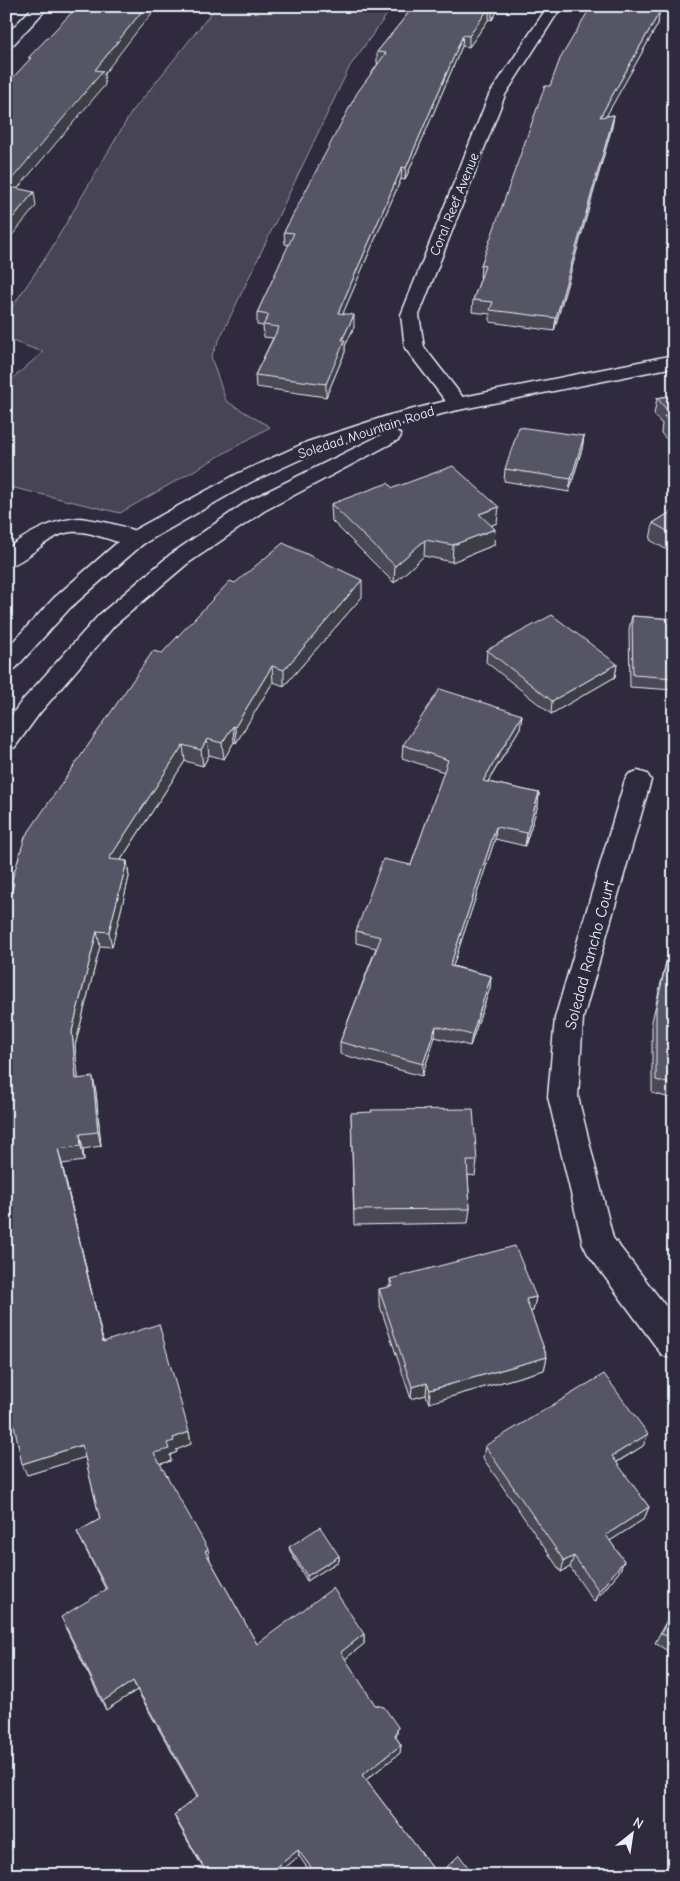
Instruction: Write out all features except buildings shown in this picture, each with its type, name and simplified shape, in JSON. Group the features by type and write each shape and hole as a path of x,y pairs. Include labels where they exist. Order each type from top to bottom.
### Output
{"street":[{"path":"6,44 42,6"},
{"name":"Coral Reef Avenue","path":"458,404 415,348 410,315 497,94 555,6"},
{"name":"Soledad Mountain Road","path":"6,664 62,603 135,539 244,478 314,446 397,419 458,404 674,361"},
{"path":"6,740 30,708 107,620 178,559 256,506 369,446 458,404"},
{"path":"6,560 40,536 57,527 75,523 95,526 135,539"},
{"name":"Soledad Rancho Court","path":"638,780 569,1018 563,1097 599,1244 674,1344"}],"shaded area":[{"path":"217,6 393,6 350,66 211,357 226,401 270,427 120,513 6,486 6,384 43,352 6,339 6,316 48,254 131,113"}]}
